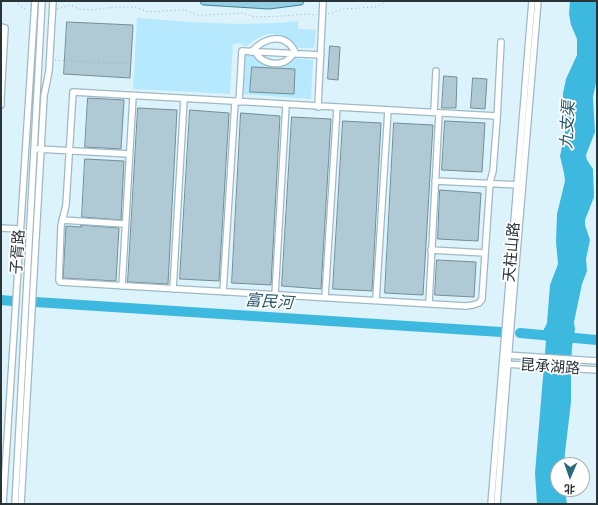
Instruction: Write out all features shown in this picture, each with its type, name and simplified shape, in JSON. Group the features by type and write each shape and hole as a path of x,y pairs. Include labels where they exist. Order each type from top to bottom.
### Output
{"main road":[{"path":"204,1 269,5 300,1"}],"street":[{"name":"子胥路","path":"3,504 3,469 35,1"},
{"name":"子胥路","path":"15,504 42,1"},
{"path":"21,504 44,96 49,60 53,1"},
{"path":"318,107 324,1"},
{"name":"天柱山路","path":"520,185 532,1"},
{"name":"天柱山路","path":"491,504 538,1"},
{"path":"1,27 5,28 1,104"},
{"path":"253,52 260,43 275,38 281,39 290,44 294,54"},
{"path":"497,119 496,116 493,115 318,107 73,92 66,205 62,220 59,280 60,282 122,286 466,306 479,303 482,299 490,184 493,171 497,119 501,42"},
{"path":"223,292 242,51 321,55"},
{"path":"253,52 261,60 277,63 286,61 294,54"},
{"path":"429,303 435,181 437,113 436,71"},
{"path":"122,286 133,96"},
{"path":"173,289 184,99"},
{"path":"274,295 286,105"},
{"path":"325,298 337,108"},
{"path":"376,300 388,110"},
{"path":"34,148 129,154"},
{"path":"435,181 520,185"},
{"path":"62,220 125,224"},
{"path":"1,228 19,229"},
{"path":"431,250 485,253"},
{"name":"昆承湖路","path":"506,355 597,360"},
{"name":"天柱山路","path":"498,504 505,364"},
{"name":"昆承湖路","path":"505,364 597,370"}],"path":[{"path":"15,1 25,9"},
{"path":"52,12 70,5 79,9 90,10 118,7 134,7 149,12 185,10 200,16 206,14 242,14 255,17 306,14 323,16 344,9 375,7 389,1"},
{"path":"49,60 130,64"}],"shaded area":[{"path":"137,18 238,24 298,21 298,29 316,30 314,48 295,48 284,37 272,34 260,37 247,46 241,45 241,43 233,44 230,94 133,89"},
{"path":"243,54 251,54 261,63 280,64 292,58 313,60 311,99 241,94"}],"water":[{"name":"九支渠","path":"570,1 597,1 597,78 593,97 595,132 586,155 587,160 593,169 594,197 585,220 585,225 590,240 586,259 587,271 582,284 574,322 575,329 572,347 571,402 565,457 550,457 550,497 566,497 567,504 537,504 535,473 546,341 541,335 547,323 550,285 558,264 556,242 557,214 565,181 560,156 565,133 563,93 566,79 577,55 577,39 571,25 569,14"}],"building":[{"path":"67,22 133,25 130,78 64,74"},
{"path":"330,46 340,47 338,80 328,79"},
{"path":"252,67 295,69 294,94 250,92"},
{"path":"444,76 457,77 456,108 442,108"},
{"path":"473,78 487,79 485,109 471,108"},
{"path":"88,98 124,100 121,149 85,147"},
{"path":"138,108 177,110 168,284 128,282"},
{"path":"190,110 229,113 219,281 180,279"},
{"path":"241,113 280,116 271,285 232,283"},
{"path":"292,117 331,119 321,289 282,286"},
{"path":"343,121 381,123 372,291 333,289"},
{"path":"445,121 485,123 482,172 442,170"},
{"path":"394,123 433,125 423,295 385,293"},
{"path":"85,159 124,161 121,220 82,217"},
{"path":"440,190 481,193 478,241 438,239"},
{"path":"81,225 119,228 116,281 63,278 66,226 81,227"},
{"path":"437,260 476,262 474,297 435,295"}],"waterway":[{"name":"富民河","path":"1,300 12,301"},
{"name":"富民河","path":"35,302 501,332"},
{"name":"富民河","path":"520,333 597,340"}]}
